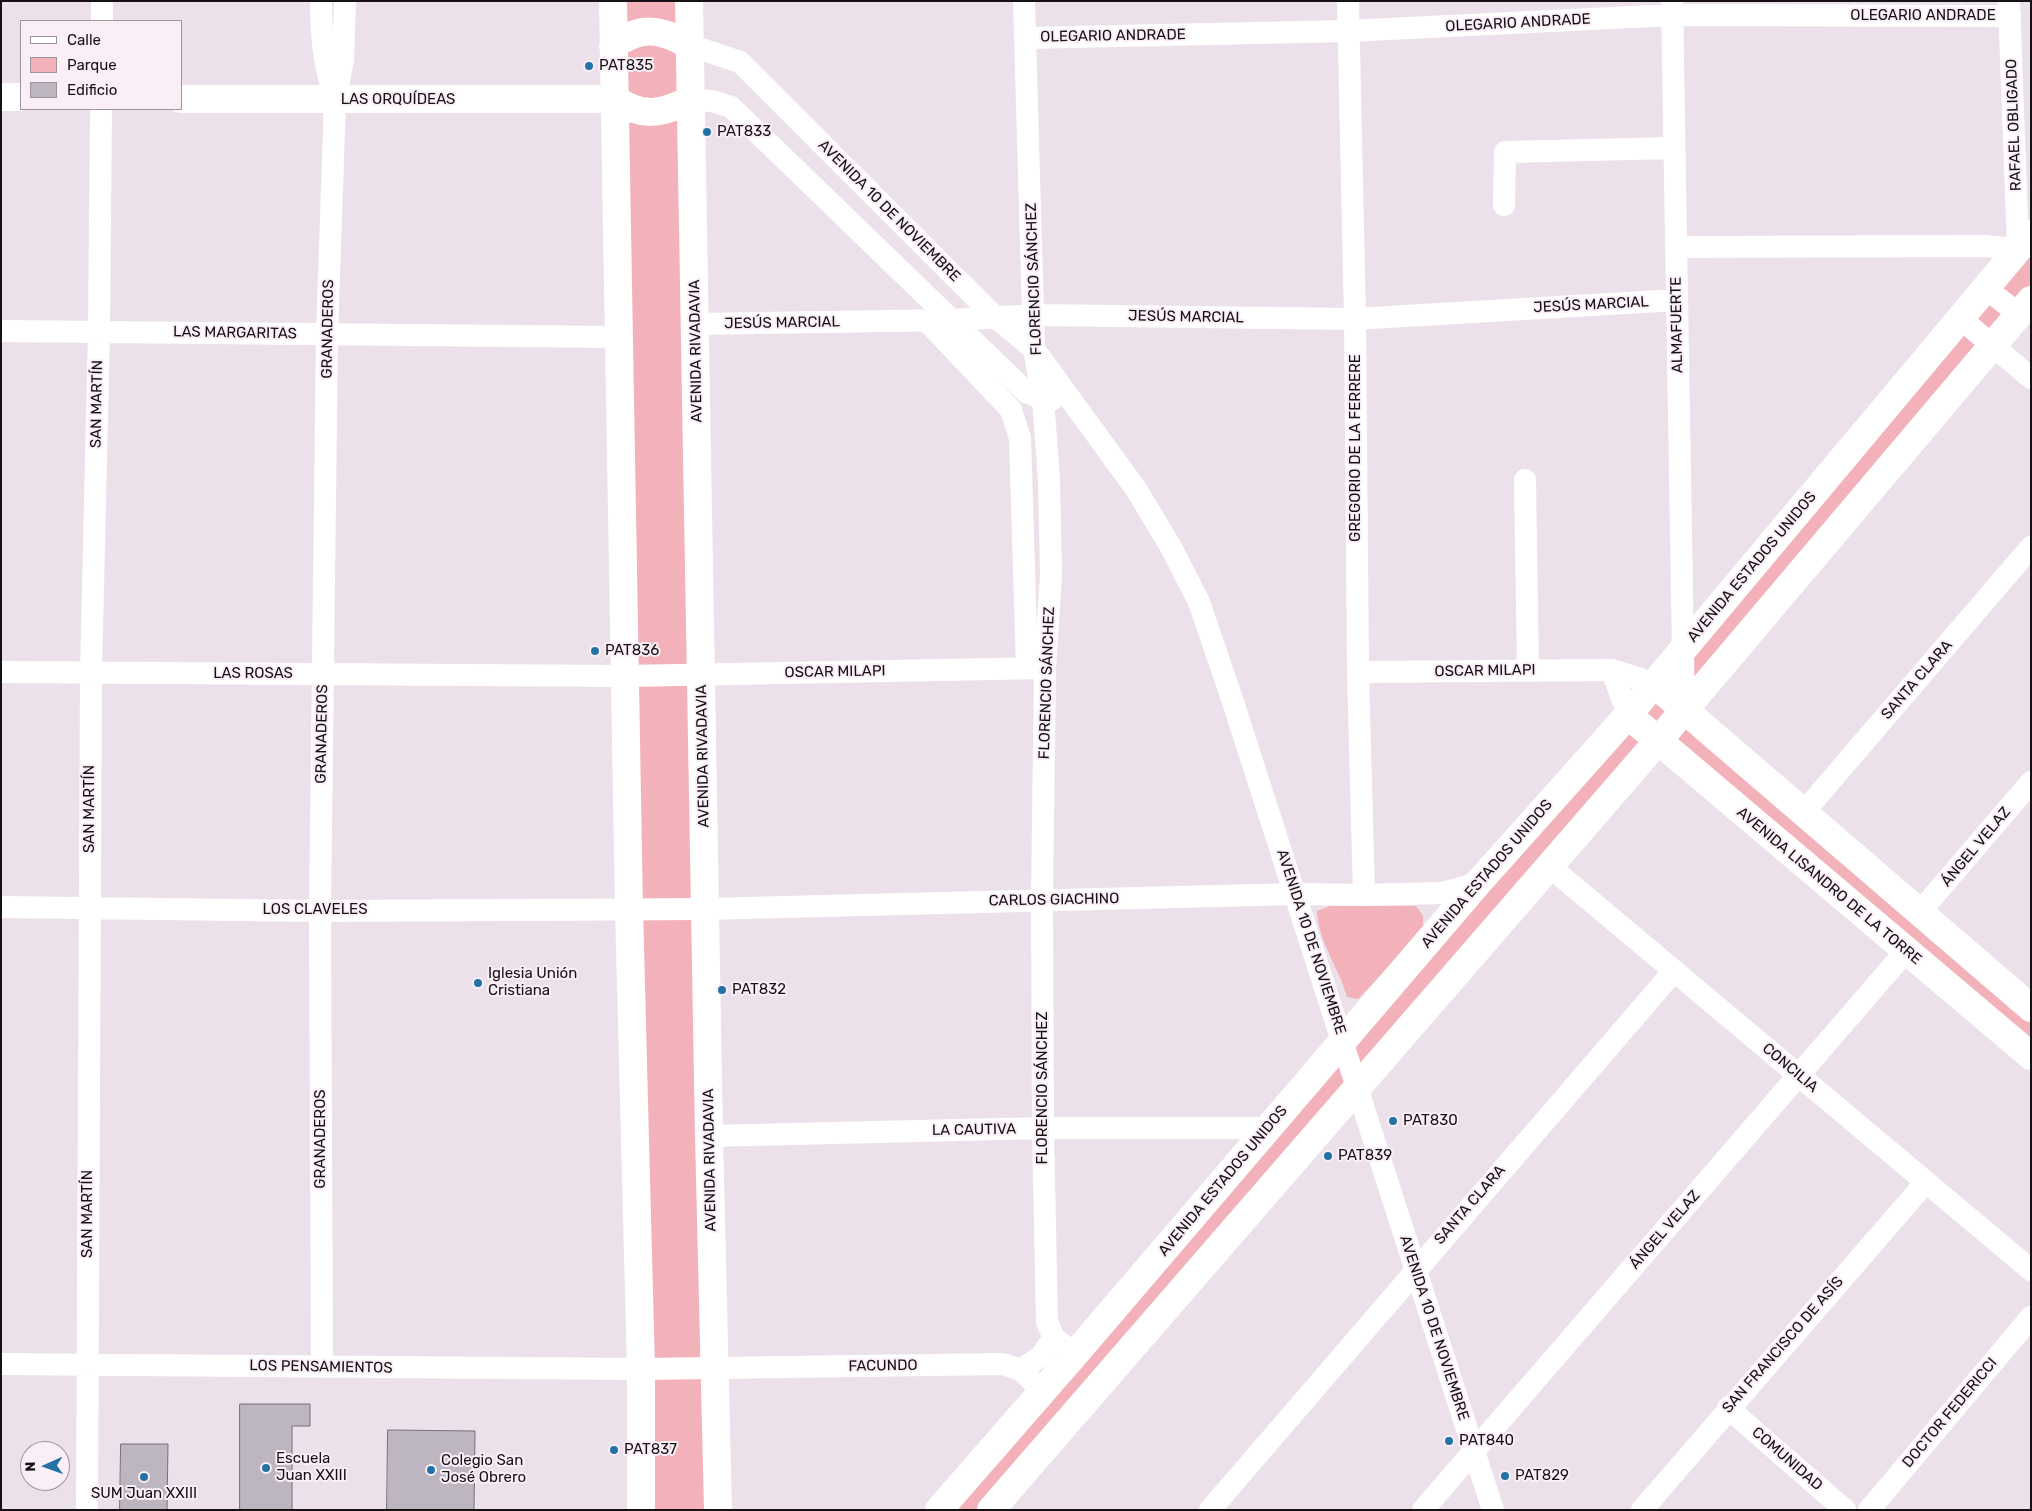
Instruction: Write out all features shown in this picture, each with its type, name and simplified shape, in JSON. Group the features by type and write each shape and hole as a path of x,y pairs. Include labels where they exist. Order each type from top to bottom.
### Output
{"main road":[{"path":"613,1 624,676 641,1370 641,1510"},
{"name":"AVENIDA RIVADAVIA","path":"689,1 709,1136 718,1510"},
{"path":"613,46 627,35 649,31 670,34 690,46"},
{"path":"1,97 20,97"},
{"name":"LAS ORQUÍDEAS","path":"182,99 335,101 615,99"},
{"path":"615,99 629,109 650,112 671,109 690,100"},
{"name":"AVENIDA ESTADOS UNIDOS","path":"939,1510 1270,1128 1342,1040 1478,882 1628,715 2024,242"},
{"path":"991,1510 1684,711 2025,307"},
{"path":"1653,684 2031,1008"},
{"name":"AVENIDA LISANDRO DE LA TORRE","path":"1628,715 2031,1056"},
{"path":"1075,1354 1106,1378"},
{"path":"1042,1390 1073,1416"}],"street":[{"path":"102,1 102,20"},
{"name":"GRANADEROS","path":"321,1 321,37 324,63 335,101"},
{"name":"GRANADEROS","path":"322,1367 320,911 327,334 335,101 343,60 345,1"},
{"name":"FLORENCIO SÁNCHEZ","path":"1024,1 1035,315 1034,349 1043,398 1049,480 1051,575 1036,668 1042,900 1043,1128 1047,1322 1054,1338"},
{"name":"GREGORIO DE LA FERRERE","path":"1348,1 1355,319 1358,672 1364,896"},
{"name":"OLEGARIO ANDRADE","path":"1026,38 1348,30 1672,8 2010,9"},
{"name":"ALMAFUERTE","path":"1672,8 1684,711"},
{"name":"RAFAEL OBLIGADO","path":"2010,9 2024,242"},
{"name":"AVENIDA 10 DE NOVIEMBRE","path":"690,46 740,62 994,316 1034,349 1136,489 1172,549 1199,602 1296,894 1493,1510"},
{"path":"690,100 712,101 731,107 1026,392 1043,398 1071,402"},
{"name":"SAN MARTÍN","path":"87,1510 90,673 99,332 101,110"},
{"path":"1504,205 1505,152 1674,148"},
{"path":"1676,247 1983,246 2024,242"},
{"path":"1985,288 2025,307"},
{"name":"JESÚS MARCIAL","path":"696,324 953,320 1035,315 1355,319 1677,300"},
{"path":"1960,318 2031,378"},
{"path":"926,320 1011,410 1016,421 1020,438 1036,668"},
{"name":"LAS MARGARITAS","path":"1,331 618,336"},
{"path":"1525,480 1528,670"},
{"name":"SANTA CLARA","path":"1803,813 2031,547"},
{"name":"OSCAR MILAPI","path":"624,676 1036,668"},
{"path":"1612,670 1628,715"},
{"name":"OSCAR MILAPI","path":"1358,672 1612,670 1653,684"},
{"name":"LAS ROSAS","path":"1,672 624,676"},
{"name":"ÁNGEL VELAZ","path":"1920,912 2031,782"},
{"name":"CONCILIA","path":"1549,866 2031,1270"},
{"name":"CARLOS GIACHINO","path":"629,909 706,909 1296,894 1364,896 1442,892 1478,882"},
{"name":"LOS CLAVELES","path":"1,907 320,911 629,909"},
{"name":"ÁNGEL VELAZ","path":"1424,1510 1906,951"},
{"name":"SANTA CLARA","path":"1210,1510 1415,1269 1674,971"},
{"name":"LA CAUTIVA","path":"709,1136 1043,1128 1270,1128"},
{"name":"SAN FRANCISCO DE ASÍS","path":"1642,1510 1728,1408 1926,1182"},
{"name":"DOCTOR FEDERICCI","path":"1869,1510 2031,1317"},
{"path":"1021,1370 1041,1356 1054,1338 1075,1354"},
{"name":"LOS PENSAMIENTOS","path":"1,1364 641,1370 716,1368"},
{"name":"FACUNDO","path":"716,1368 1003,1364 1021,1370 1042,1390"},
{"name":"COMUNIDAD","path":"1728,1408 1845,1510"}],"green space":[{"path":"613,1 689,1 718,1510 641,1510"},
{"path":"2031,234 2031,300 1684,711 2031,1008 2031,1056 1658,742 991,1510 939,1510"},
{"path":"1330,906 1416,906 1423,916 1423,930 1358,999 1347,997 1321,933 1317,911"}],"building":[{"name":"Escuela Juan XXIII","path":"240,1404 310,1404 310,1426 292,1426 292,1510 240,1510"},
{"name":"Colegio San José Obrero","path":"388,1430 475,1431 474,1510 387,1510"},
{"name":"SUM Juan XXIII","path":"121,1444 168,1444 167,1510 120,1510"}],"place":[{"name":"PAT835","path":"589,66"},
{"name":"PAT833","path":"707,132"},
{"name":"PAT836","path":"595,651"},
{"name":"Iglesia Unión Cristiana","path":"478,983"},
{"name":"PAT832","path":"722,990"},
{"name":"PAT830","path":"1393,1121"},
{"name":"PAT839","path":"1328,1156"},
{"name":"PAT840","path":"1449,1441"},
{"name":"PAT837","path":"614,1450"},
{"name":"Escuela Juan XXIII","path":"266,1468"},
{"name":"Colegio San José Obrero","path":"431,1470"},
{"name":"PAT829","path":"1505,1476"},
{"name":"SUM Juan XXIII","path":"144,1477"}]}
